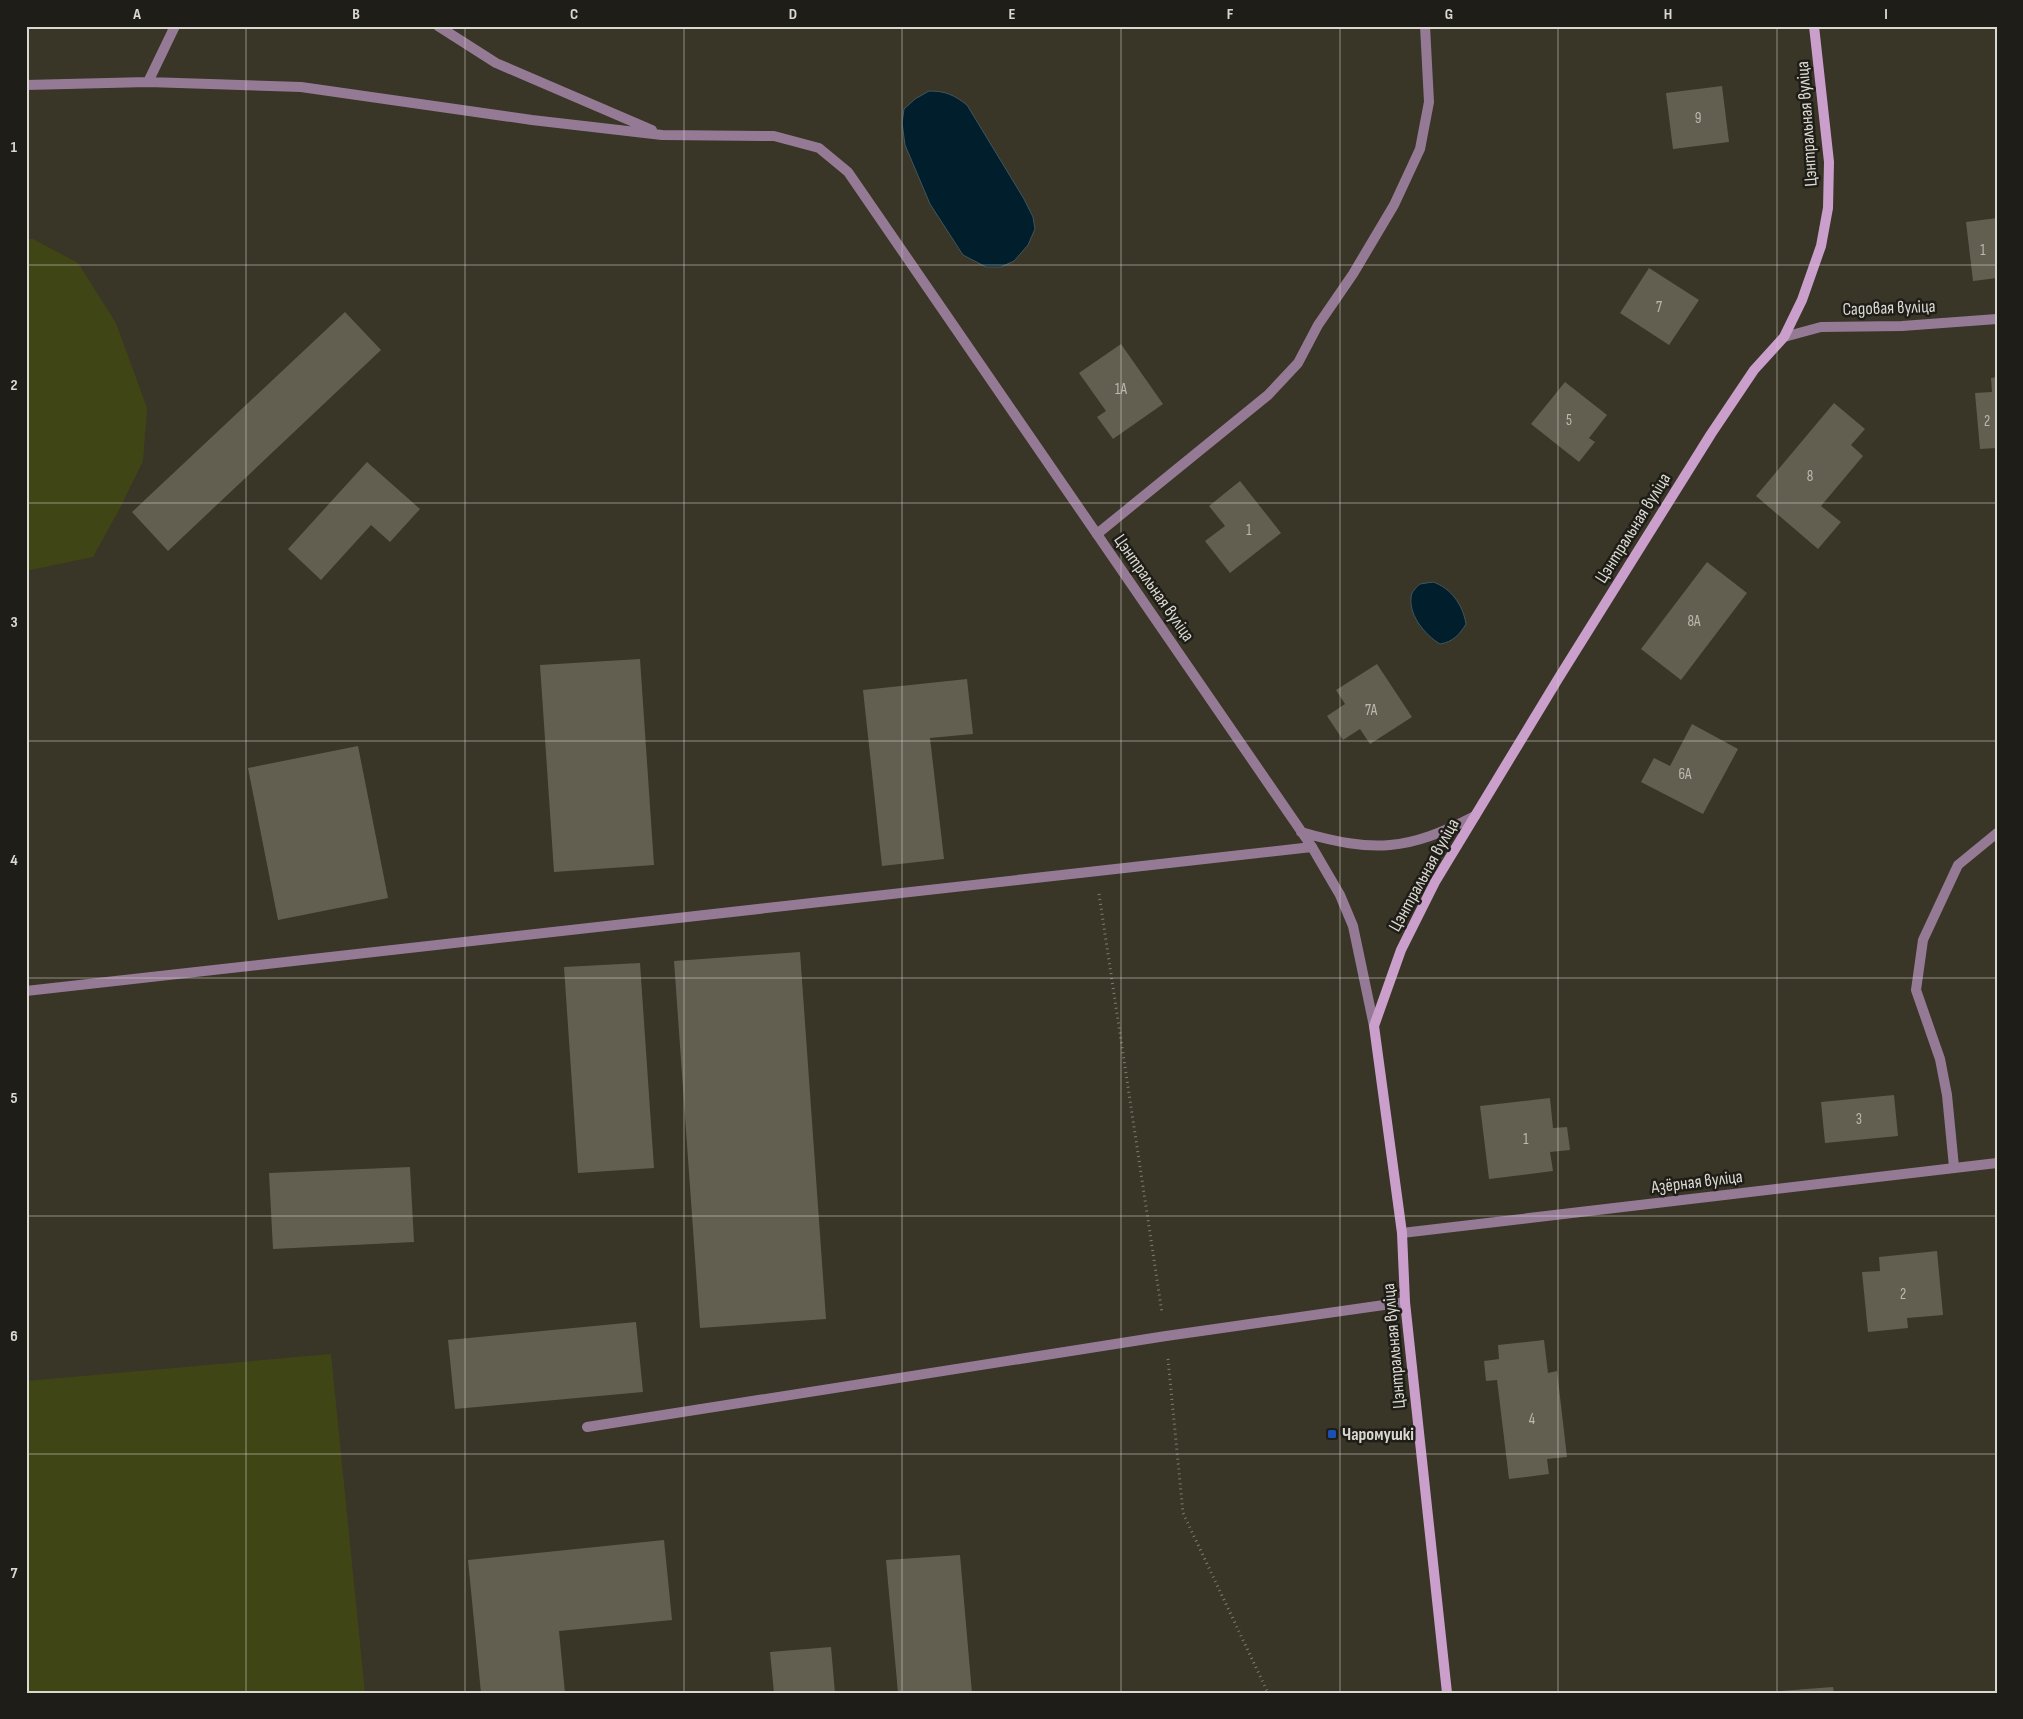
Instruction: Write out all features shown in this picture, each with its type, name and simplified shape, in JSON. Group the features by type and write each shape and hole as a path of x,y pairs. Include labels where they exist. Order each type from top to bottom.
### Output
{"street":[{"path":"148,82 175,26"},
{"path":"438,26 496,63 662,135"},
{"path":"1097,534 1261,401 1298,363 1318,325 1353,274 1394,205 1420,149 1429,102 1424,26"},
{"name":"Цэнтральная вуліца","path":"1374,1026 1401,950 1435,882 1558,679 1725,411 1754,370 1784,337 1813,272 1821,246 1828,208 1829,162 1814,26"},
{"name":"Цэнтральная вуліца","path":"26,85 148,82 301,87 532,120 662,135 774,136 819,148 848,172 1302,832 1340,895 1353,926 1374,1026 1402,1233 1405,1302 1448,1693"},
{"name":"Садовая вуліца","path":"1784,337 1822,327 1902,326 1997,319"},
{"path":"1302,832 1349,844 1380,846 1428,838 1475,816"},
{"path":"1954,1167 1947,1095 1940,1059 1916,990 1924,940 1958,865 1997,833"},
{"path":"26,991 1312,847"},
{"name":"Азёрная вуліца","path":"1402,1233 1997,1163"},
{"path":"586,1427 1166,1336 1405,1302"}],"path":[{"path":"1096,871 1166,1336 1183,1513 1268,1693"}],"green space":[{"path":"26,239 33,239 78,263 116,323 147,408 143,461 93,557 26,571"},
{"path":"331,1354 365,1693 26,1693 26,1381"}],"water":[{"path":"929,91 950,94 967,105 1033,217 1035,229 1028,245 1014,261 1001,267 986,267 963,255 930,204 905,145 902,123 904,109 915,99"},
{"path":"1433,582 1445,588 1455,598 1462,610 1466,624 1456,637 1440,644 1428,635 1418,623 1414,616 1411,601 1412,593 1420,584"}],"building":[{"path":"1722,86 1729,142 1673,149 1666,93"},
{"path":"1997,218 1997,278 1973,281 1966,222"},
{"path":"1649,268 1699,300 1669,345 1620,313"},
{"path":"345,312 381,350 168,551 132,512"},
{"path":"1121,344 1163,404 1113,439 1097,417 1106,411 1079,373"},
{"path":"1997,377 1997,448 1980,449 1975,393 1992,392 1991,378"},
{"path":"1565,382 1607,415 1589,438 1595,442 1579,462 1531,424"},
{"path":"1834,403 1865,429 1851,445 1863,456 1821,506 1841,522 1818,549 1756,496"},
{"path":"367,462 420,509 390,542 371,525 321,580 288,549"},
{"path":"1240,481 1281,533 1230,573 1205,541 1225,526 1209,506"},
{"path":"1707,562 1747,593 1681,680 1641,649"},
{"path":"640,659 654,865 554,872 540,665"},
{"path":"1377,664 1412,717 1370,744 1360,729 1343,740 1327,716 1345,704 1336,690"},
{"path":"967,679 973,734 930,738 944,859 882,866 863,690"},
{"path":"1692,724 1738,749 1703,814 1641,782 1654,758 1670,766"},
{"path":"358,746 388,898 278,920 248,768"},
{"path":"800,952 826,1319 700,1328 674,961"},
{"path":"640,963 654,1168 578,1173 564,967"},
{"path":"1894,1095 1898,1136 1825,1143 1821,1102"},
{"path":"1550,1098 1553,1128 1567,1127 1570,1150 1550,1152 1553,1171 1489,1179 1480,1106"},
{"path":"410,1167 414,1242 273,1249 269,1173"},
{"path":"1937,1251 1943,1315 1907,1318 1908,1328 1868,1332 1862,1272 1880,1271 1879,1257"},
{"path":"636,1322 643,1392 455,1409 448,1340"},
{"path":"1544,1340 1548,1373 1557,1371 1567,1457 1547,1459 1549,1474 1509,1479 1497,1380 1486,1381 1484,1361 1499,1359 1498,1345"},
{"path":"664,1540 672,1620 559,1631 565,1693 481,1693 468,1560"},
{"path":"960,1555 972,1693 898,1693 886,1560"},
{"path":"831,1647 835,1693 774,1693 770,1652"},
{"path":"1833,1687 1834,1693 1780,1693 1780,1691"}],"place":[{"name":"Чаромушкі","path":"1332,1434"}]}
